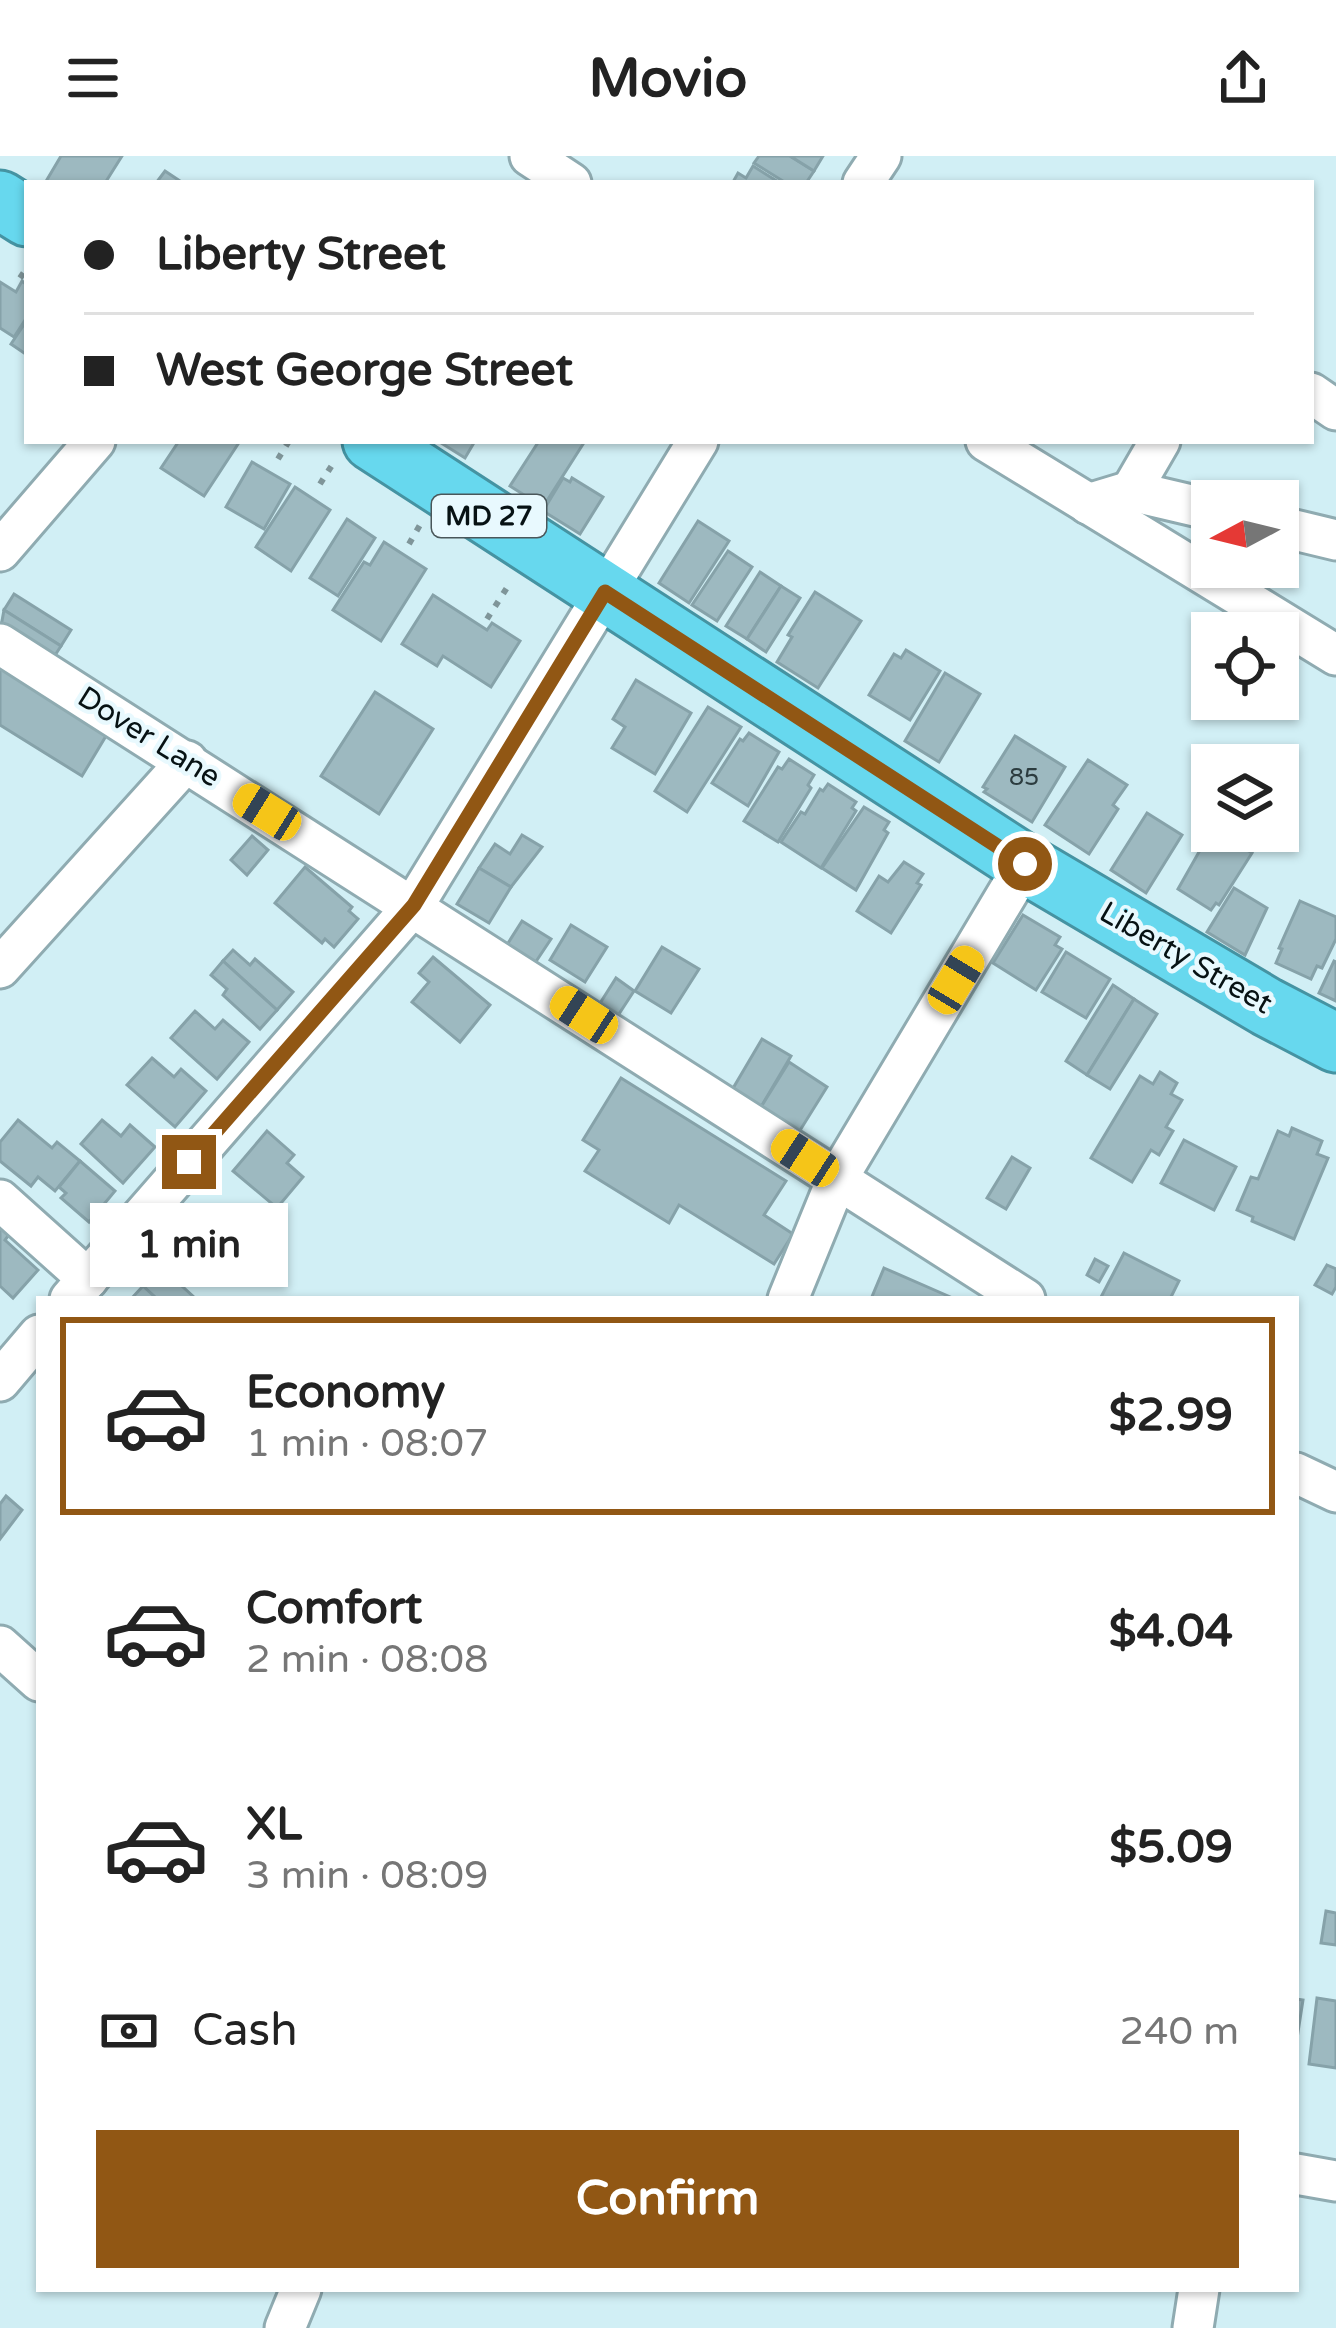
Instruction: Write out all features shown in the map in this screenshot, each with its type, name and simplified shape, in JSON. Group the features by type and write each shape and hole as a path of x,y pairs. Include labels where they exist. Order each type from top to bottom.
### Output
{"highway":[{"name":"Liberty Street","path":"354,450 605,592 1025,864 1336,1043"}],"street":[{"path":"530,156 566,180"},
{"path":"0,551 92,444"},
{"path":"0,1200 79,1289 414,905 696,444"},
{"path":"991,444 1336,656"},
{"path":"1131,491 1158,444"},
{"path":"1088,504 1131,491 1191,505"},
{"path":"1299,531 1336,540"},
{"name":"Dover Lane","path":"0,644 1020,1296"},
{"path":"5,952 187,761"},
{"path":"789,1296 837,1179 1025,864"},
{"path":"0,1381 36,1339"},
{"path":"1299,1474 1336,1492"},
{"path":"0,1646 36,1678"},
{"path":"1299,2175 1336,2181"},
{"path":"285,2328 301,2292"},
{"path":"1192,2328 1198,2292"}],"path":[{"path":"20,278 24,272"},
{"path":"278,459 287,444"},
{"path":"320,484 354,450"},
{"path":"409,544 425,517"},
{"path":"488,620 515,574"}],"building":[{"path":"61,156 122,156 107,180 47,180"},
{"path":"759,156 790,156 814,171 808,180 781,180 754,163"},
{"path":"790,156 823,156 814,171"},
{"path":"753,166 775,180 734,180 738,173 746,178"},
{"path":"165,171 178,180 158,180"},
{"path":"22,281 24,322 14,337 0,328 0,282 16,292"},
{"path":"24,324 24,353 11,344"},
{"path":"177,444 238,444 204,496 161,468"},
{"path":"443,444 473,444 465,458"},
{"path":"537,444 583,444 543,507 510,486"},
{"path":"252,462 290,484 264,529 226,507"},
{"path":"563,478 570,482 572,478 603,497 580,534 543,511"},
{"path":"295,487 330,510 291,571 256,547"},
{"path":"347,519 375,538 338,596 310,578"},
{"path":"698,521 729,541 689,603 659,583"},
{"path":"384,542 426,569 381,641 333,610 364,562 370,565"},
{"path":"728,551 752,567 717,621 692,605"},
{"path":"760,572 781,586 747,639 726,626"},
{"path":"781,586 800,598 766,652 747,639"},
{"path":"815,592 861,621 818,688 777,662"},
{"path":"14,594 71,630 61,646 4,610"},
{"path":"433,595 487,630 492,623 520,641 491,687 443,656 437,666 402,644"},
{"path":"4,610 61,646 50,663 0,632"},
{"path":"906,650 940,671 910,720 869,695 894,654 901,658"},
{"path":"0,663 109,731 82,776 0,725"},
{"path":"945,673 980,694 939,762 905,741"},
{"path":"636,680 691,713 655,774 612,748 625,727 613,719"},
{"path":"375,692 433,729 379,814 321,776"},
{"path":"708,707 741,727 687,812 655,791"},
{"path":"749,733 779,752 748,806 712,783 740,739"},
{"path":"1015,736 1065,767 1032,822 983,787"},
{"path":"789,759 814,775 778,842 744,821 778,767 782,769"},
{"path":"1088,760 1127,785 1113,805 1118,809 1089,854 1045,825"},
{"path":"828,784 856,802 852,808 856,811 821,868 781,842"},
{"path":"864,807 889,822 884,830 888,833 856,890 822,868"},
{"path":"1147,813 1182,835 1146,893 1111,870"},
{"path":"522,835 542,847 511,887 479,868 495,844 510,854"},
{"path":"252,836 268,850 247,875 231,860"},
{"path":"1199,852 1252,853 1211,910 1178,889"},
{"path":"904,862 923,874 917,883 921,885 891,933 857,911 879,876 888,882"},
{"path":"305,867 352,907 349,911 358,919 334,947 325,939 322,943 275,903"},
{"path":"479,868 511,887 489,923 457,904"},
{"path":"1234,888 1267,908 1245,955 1207,932"},
{"path":"1300,901 1336,917 1336,939 1311,979 1276,963"},
{"path":"1023,915 1060,937 1055,945 1062,949 1036,990 993,963"},
{"path":"522,921 551,939 531,969 503,951"},
{"path":"571,925 607,947 585,982 550,960"},
{"path":"662,947 699,969 671,1013 635,991"},
{"path":"233,950 250,965 255,959 293,992 277,1010 223,961"},
{"path":"1066,952 1110,979 1086,1018 1042,992"},
{"path":"433,957 490,1005 460,1042 412,1002 429,982 419,973"},
{"path":"223,961 277,1010 260,1029 223,995 227,989 211,975"},
{"path":"1336,962 1336,1001 1319,993"},
{"path":"616,978 634,991 615,1020 597,1008"},
{"path":"1113,985 1134,999 1087,1075 1066,1061"},
{"path":"1134,999 1157,1014 1110,1089 1087,1075"},
{"path":"195,1011 215,1029 223,1020 249,1042 217,1079 171,1038"},
{"path":"762,1039 791,1056 761,1107 732,1090"},
{"path":"152,1058 174,1077 181,1069 206,1091 175,1127 127,1085"},
{"path":"789,1062 827,1087 799,1132 761,1107"},
{"path":"1160,1072 1177,1083 1171,1094 1182,1100 1166,1127 1173,1131 1159,1155 1151,1150 1132,1182 1091,1158 1140,1076 1153,1084"},
{"path":"621,1078 786,1181 764,1215 793,1234 774,1264 679,1205 669,1223 585,1171 599,1150 583,1140"},
{"path":"18,1120 52,1148 57,1142 80,1161 55,1191 38,1177 31,1186 0,1161 0,1142"},
{"path":"102,1120 121,1136 130,1125 155,1147 123,1183 81,1144"},
{"path":"1292,1128 1322,1141 1317,1154 1328,1158 1294,1239 1237,1210 1251,1177 1258,1179 1278,1131 1289,1136"},
{"path":"267,1131 294,1155 287,1163 303,1177 277,1208 233,1171"},
{"path":"1184,1140 1236,1167 1214,1210 1161,1183"},
{"path":"1012,1157 1030,1168 1006,1209 987,1198"},
{"path":"80,1161 115,1191 89,1222 61,1198 66,1193 59,1187"},
{"path":"0,1223 11,1232 5,1240 38,1270 13,1298 0,1286"},
{"path":"1124,1253 1179,1281 1172,1296 1102,1296"},
{"path":"1095,1259 1108,1266 1099,1282 1087,1275"},
{"path":"1327,1265 1336,1269 1332,1294 1315,1285"},
{"path":"160,1266 193,1296 154,1296 143,1286"},
{"path":"884,1268 948,1296 872,1296"},
{"path":"143,1286 154,1296 134,1296"},
{"path":"6,1496 22,1510 0,1539 0,1504"},
{"path":"1326,1911 1336,1913 1336,1945 1321,1943"},
{"path":"1317,1998 1336,2001 1336,2068 1309,2064"}],"route":[{"path":"189,1162 414,905 605,592 1025,864"}]}
